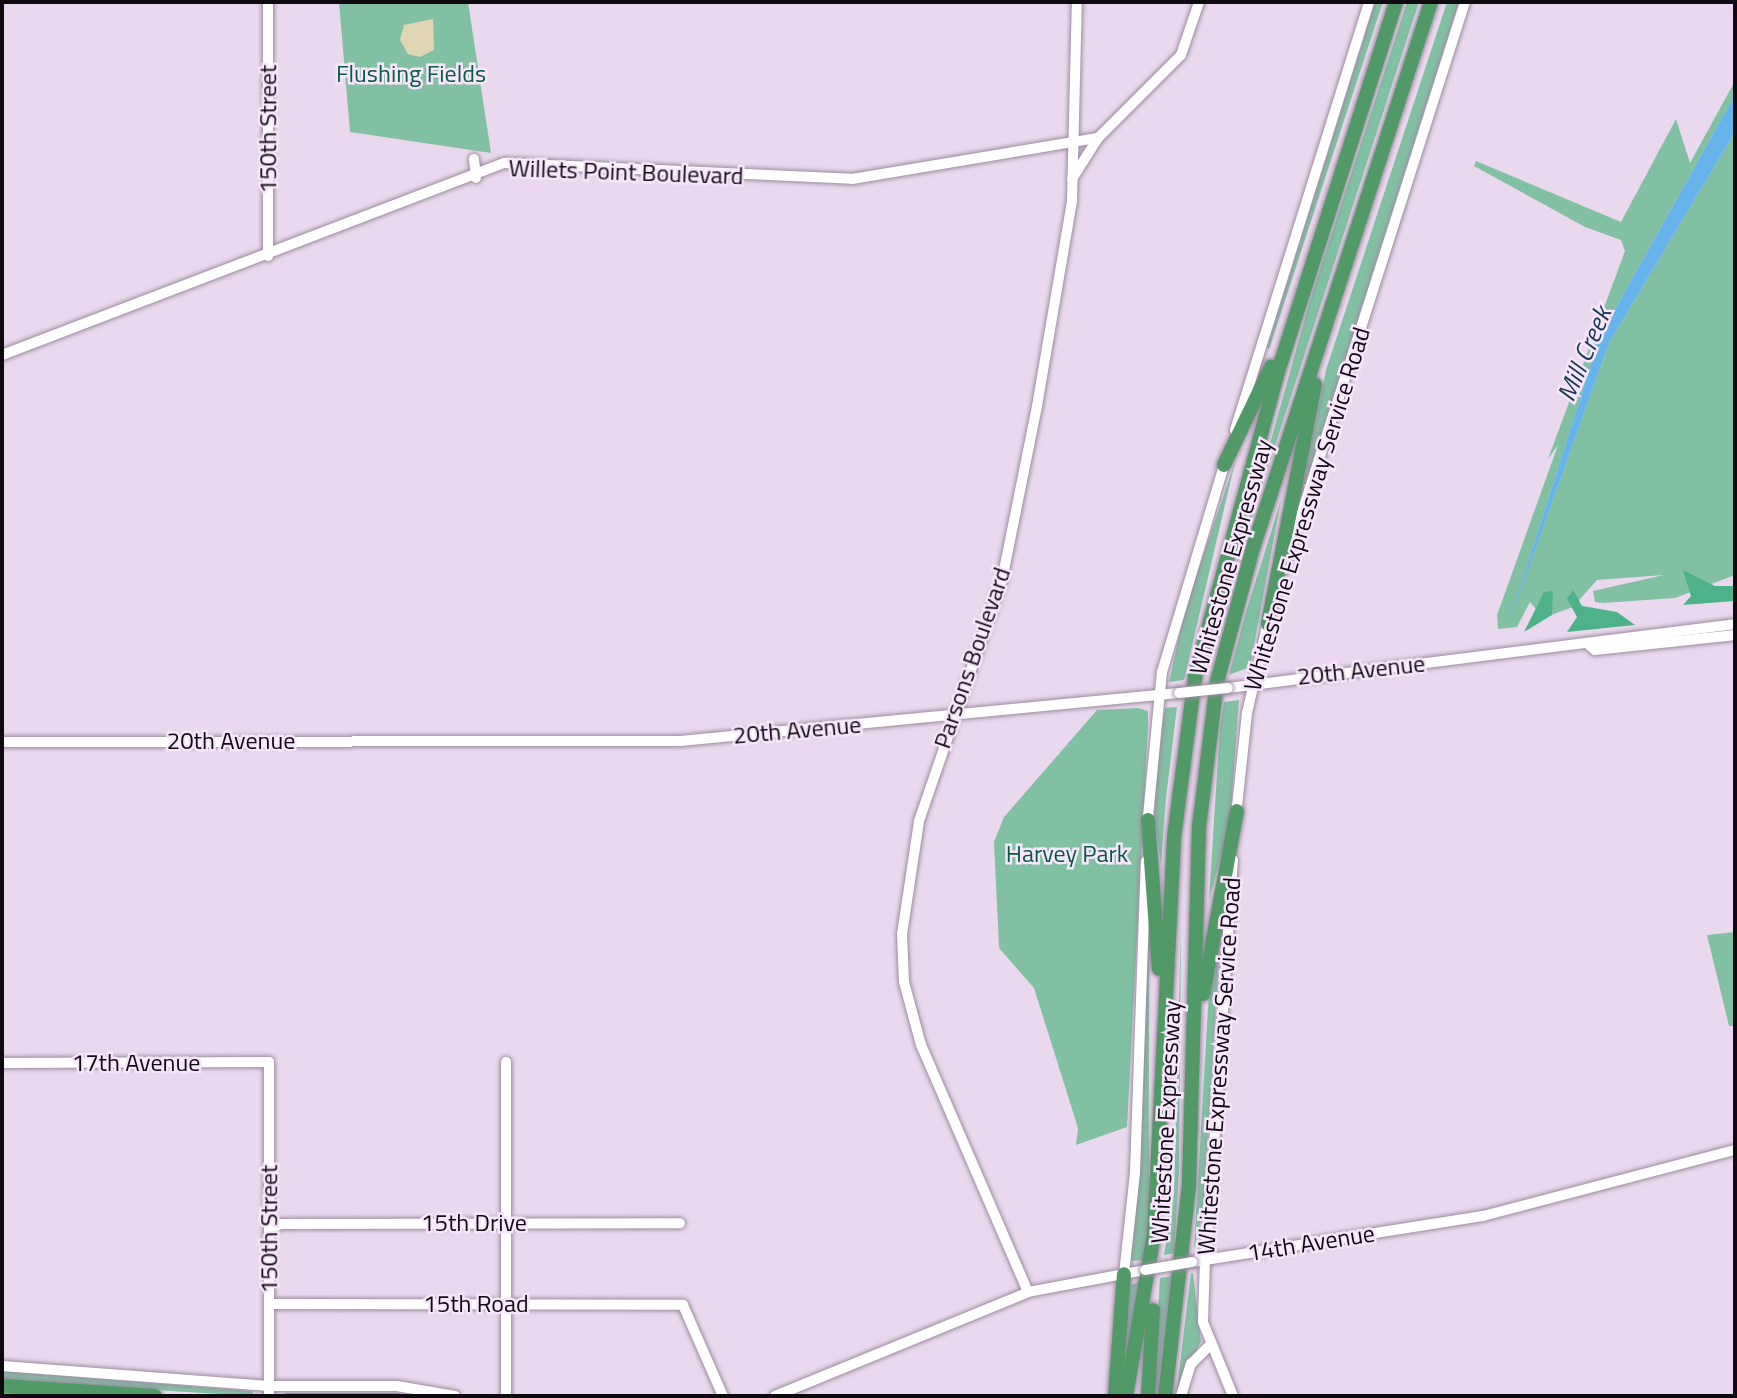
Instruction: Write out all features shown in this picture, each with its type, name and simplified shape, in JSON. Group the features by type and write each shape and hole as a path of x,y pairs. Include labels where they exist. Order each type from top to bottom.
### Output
{"highway":[{"name":"Whitestone Expressway","path":"1126,1396 1153,1246 1177,799 1197,664 1330,201 1395,2"},
{"name":"Whitestone Expressway","path":"1165,1392 1188,1198 1199,827 1217,682 1252,551 1420,34 1433,2"},
{"path":"1224,465 1265,381 1330,201"},
{"path":"1268,624 1303,433 1363,210"},
{"path":"1193,1086 1206,969 1237,811"},
{"path":"1148,820 1166,1018"},
{"path":"1148,1396 1153,1246"},
{"path":"1115,1396 1124,1274"},
{"path":"2,1386 155,1396"}],"main road":[{"path":"1124,1274 1135,1172 1148,820 1158,696 1224,465 1369,2"},
{"name":"Whitestone Expressway Service Road","path":"1205,1260 1237,811 1252,685 1268,624 1465,2"},
{"name":"14th Avenue","path":"775,1396 1028,1292 1205,1260"},
{"path":"2,1366 269,1391 397,1386 455,1396"}],"street":[{"name":"150th Street","path":"268,2 268,256"},
{"name":"Parsons Boulevard","path":"1028,1292 921,1045 904,982 906,883 933,770 956,715 1002,580 1063,266 1072,179 1077,2"},
{"path":"1072,179 1098,138 1192,37 1199,2"},
{"name":"Willets Point Boulevard","path":"2,355 475,178 504,163 852,179 1098,138"},
{"path":"474,159 475,178"},
{"name":"20th Avenue","path":"2,742 680,741 1158,696 1589,645 1594,639 1735,624"},
{"name":"20th Avenue","path":"1589,645 1595,650 1735,635"},
{"name":"150th Street","path":"269,1062 269,1391"},
{"name":"17th Avenue","path":"2,1063 269,1062"},
{"path":"506,1062 506,1396"},
{"name":"14th Avenue","path":"1205,1260 1483,1216 1735,1150"},
{"name":"15th Drive","path":"269,1229 506,1223 680,1223"},
{"name":"Whitestone Expressway Service Road","path":"1205,1260 1200,1307 1211,1344 1233,1396"},
{"name":"15th Road","path":"269,1304 683,1305 723,1396"},
{"path":"1181,1396 1191,1364 1211,1344"}],"green space":[{"name":"Flushing Fields","path":"339,2 468,2 491,153 350,132"},
{"path":"1375,2 1383,2 1269,349 1267,347"},
{"path":"1407,2 1419,2 1235,569 1310,300"},
{"path":"1447,2 1459,2 1297,510 1326,370"},
{"path":"1735,81 1735,95 1600,336 1511,617 1609,343 1735,132 1735,575 1675,598 1603,603 1595,602 1593,591 1664,575 1597,580 1573,607 1543,618 1530,602 1517,627 1498,629 1497,615 1558,445 1548,459 1625,251 1621,240 1585,227 1474,166 1476,161 1621,222 1676,119 1690,163"},
{"path":"1235,462 1184,680 1169,682 1185,609"},
{"path":"1281,500 1250,667 1229,675 1246,612"},
{"path":"1683,570 1715,586 1735,586 1735,601 1683,605 1691,596"},
{"path":"1573,590 1582,606 1617,612 1635,625 1567,632 1577,617 1567,599"},
{"path":"1553,591 1552,615 1524,632 1544,592"},
{"path":"1239,700 1230,822 1209,900 1220,727 1224,702"},
{"path":"1177,707 1161,865 1154,812 1160,735 1165,708"},
{"name":"Harvey Park","path":"1138,708 1148,711 1148,725 1127,1127 1076,1145 1078,1128 1034,988 999,948 994,842 1004,817 1097,710"},
{"path":"1149,922 1149,1236 1143,1260 1129,1261"},
{"path":"1181,924 1179,1172 1174,1253 1164,1255 1174,1195"},
{"path":"1221,924 1203,1211 1194,1250 1209,991"},
{"path":"1735,932 1735,1026 1729,1026 1707,935"},
{"path":"1191,1273 1201,1341 1176,1396"},
{"path":"1172,1276 1157,1396 1153,1396 1160,1278"},
{"path":"1144,1281 1141,1317 1121,1376 1129,1285"},
{"path":"2,1371 252,1391 254,1396 2,1381"},
{"path":"285,1393 400,1393 400,1396 285,1396"}],"sand":[{"path":"433,19 434,50 420,57 408,54 400,40 404,25"}],"water":[{"path":"1735,95 1735,132 1609,343 1508,626 1600,336"}],"water label":[{"name":"Mill Creek","path":"1584,354"}]}
